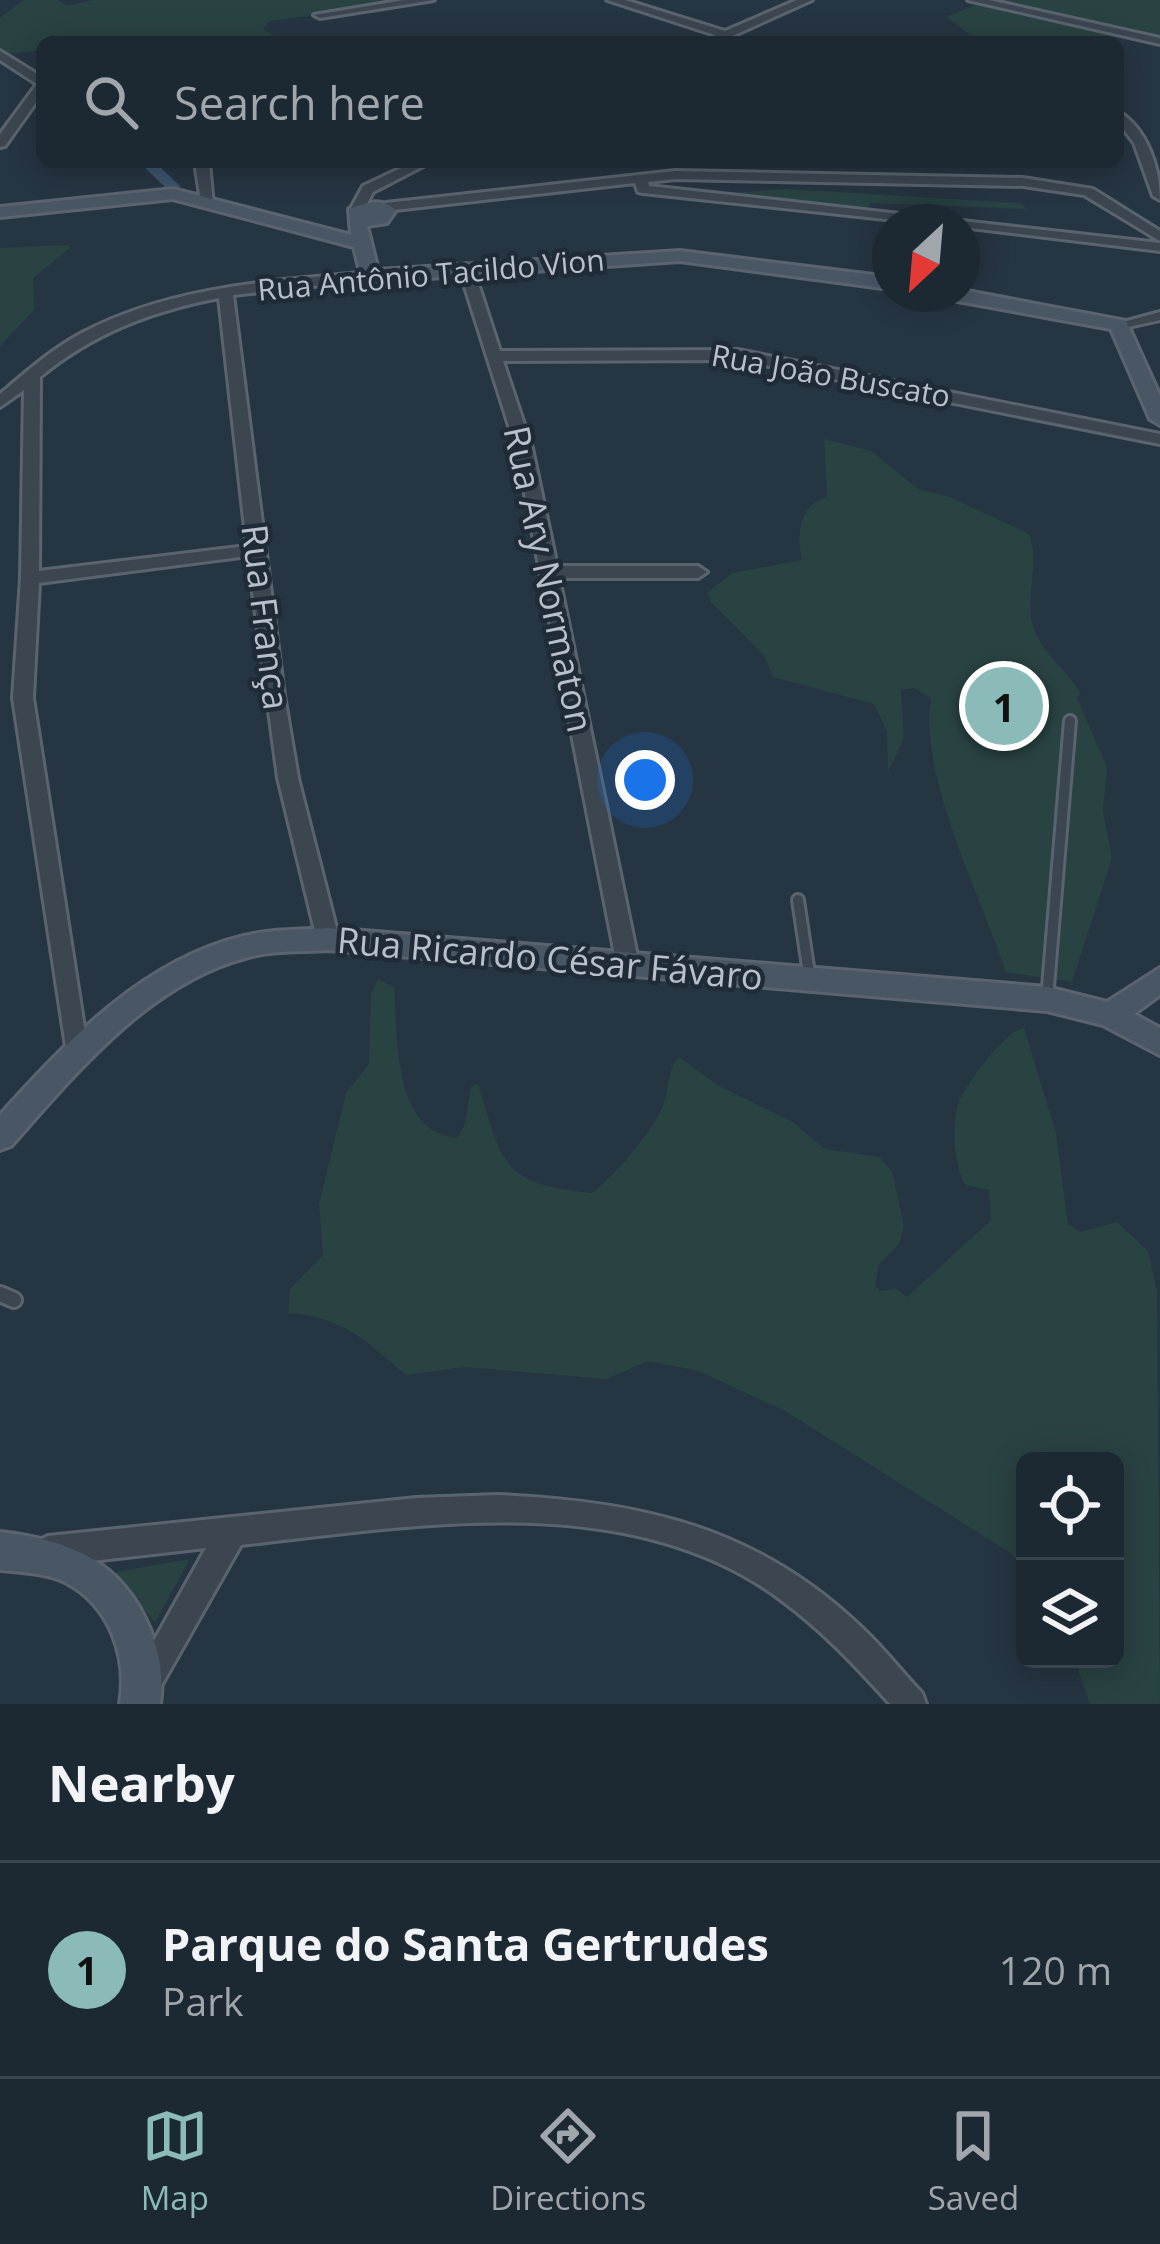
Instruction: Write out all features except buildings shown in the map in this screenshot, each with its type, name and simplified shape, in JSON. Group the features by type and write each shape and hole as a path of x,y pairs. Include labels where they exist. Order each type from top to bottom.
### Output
{"street":[{"path":"320,15 428,0"},
{"path":"613,0 726,35 806,0"},
{"path":"974,0 1160,41"},
{"path":"0,55 36,82"},
{"path":"0,143 36,93"},
{"path":"1124,120 1137,130 1147,148 1160,196"},
{"path":"203,168 208,202"},
{"path":"370,276 364,244 374,194 380,182 411,168"},
{"path":"283,226 317,226 369,215 732,175 1055,184 1115,204 1160,236"},
{"path":"641,183 872,212"},
{"path":"0,212 151,195 208,202 283,226 364,244"},
{"path":"309,231 369,215"},
{"path":"369,215 393,274"},
{"path":"980,225 1160,248"},
{"name":"Rua Antônio Tacildo Vion","path":"0,402 115,322 225,291 466,268 680,256 872,281"},
{"name":"Rua Ary Normaton","path":"466,268 499,356 549,572 628,965"},
{"name":"Rua França","path":"225,291 288,778 328,939"},
{"path":"980,299 1119,325 1160,316"},
{"path":"1119,325 1160,419"},
{"name":"Rua João Buscato","path":"499,356 738,355 1160,439"},
{"path":"32,376 30,578 23,698 76,1053"},
{"path":"30,578 257,550"},
{"path":"549,572 698,572"},
{"path":"0,700 23,698"},
{"name":"Rua Ricardo César Fávaro","path":"0,1137 76,1053 170,982 208,962 261,944 328,939 1048,999 1112,1016 1160,1043"},
{"path":"1112,1016 1160,979"},
{"path":"12,1552 465,1506 549,1506 629,1518 698,1540 787,1584 856,1641 911,1704"},
{"path":"143,1693 232,1532"},
{"path":"12,1552 55,1560 94,1579 134,1637 143,1693"}],"lane":[{"path":"1048,999 1070,721"},
{"path":"798,900 810,980"}],"green space":[{"path":"23,0 58,0 67,6 93,0 432,0 270,21 263,29 274,36 36,36 36,51 0,55 0,18"},
{"path":"988,0 1160,0 1160,40 1116,35 972,36 946,17"},
{"path":"787,189 1020,203 1027,209 871,203 866,210 704,194"},
{"path":"71,247 33,278 34,310 0,346 0,248"},
{"path":"824,439 871,451 918,489 950,497 1029,534 1035,632 1081,694 1077,698 1107,767 1103,811 1112,858 1072,982 1006,972 942,799 929,729 931,698 914,688 901,690 904,738 888,772 887,732 874,704 773,677 764,656 711,602 707,593 732,573 802,560 799,541 805,514 827,497"},
{"path":"378,979 394,987 403,1079 420,1119 436,1132 457,1138 465,1124 471,1087 478,1084 501,1152 523,1176 539,1184 592,1193 601,1186 653,1124 679,1057 719,1086 793,1122 825,1149 879,1157 892,1171 904,1226 899,1244 879,1264 875,1284 880,1291 896,1288 907,1297 991,1220 989,1190 965,1185 958,1168 957,1108 985,1062 1024,1028 1056,1133 1068,1224 1080,1232 1117,1222 1148,1251 1157,1291 1160,1704 1090,1704 1077,1668 1124,1668 1124,1452 1016,1452 1016,1558 785,1411 699,1371 648,1361 607,1379 464,1367 406,1375 339,1325 288,1313 290,1289 323,1255 319,1204 346,1093 369,1064 371,994"},
{"path":"190,1559 155,1622 110,1573"}],"waterway":[{"path":"152,168 173,187"}],"place":[{"name":"Parque do Santa Gertrudes","path":"1004,706"}]}
